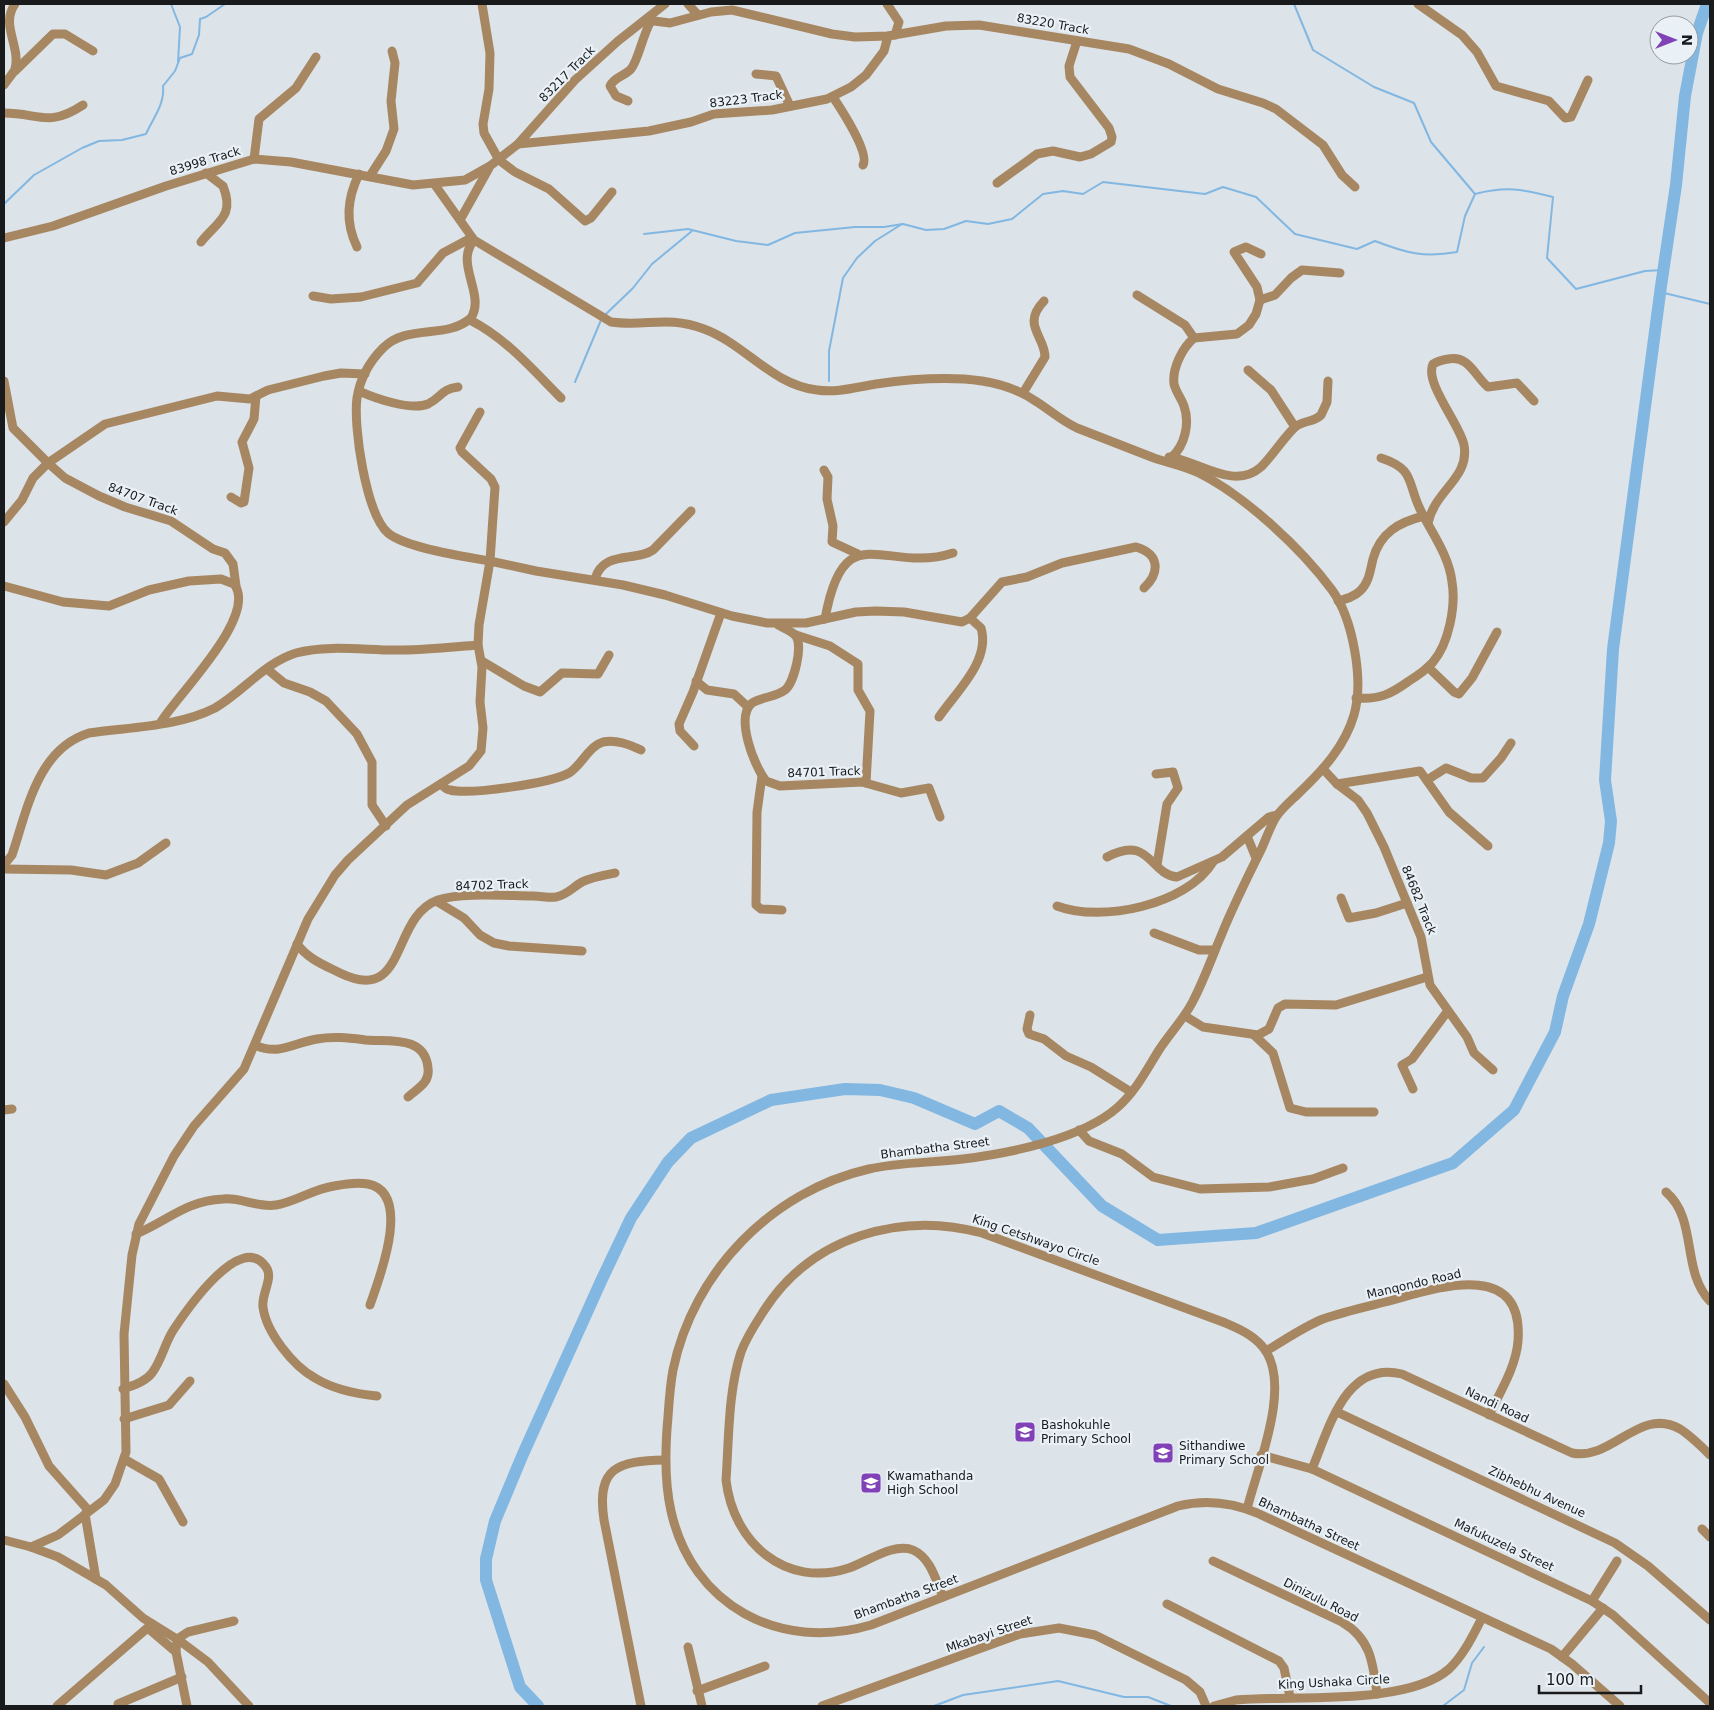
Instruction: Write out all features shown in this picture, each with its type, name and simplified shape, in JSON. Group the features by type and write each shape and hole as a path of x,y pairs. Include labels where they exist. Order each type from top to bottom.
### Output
{"street":[{"path":"15,4 8,26 16,54 15,70"},
{"path":"482,4 490,53 490,80 483,128 499,160 515,172 552,191 583,220 591,218 612,192"},
{"name":"83217 Track","path":"435,184 465,180 499,160 518,144 575,80 618,41 648,21 665,4"},
{"path":"688,4 698,15"},
{"path":"887,4 899,22 892,35"},
{"path":"1418,4 1462,35 1476,52 1496,86 1542,97 1555,106 1565,118 1571,117 1588,80"},
{"name":"83220 Track","path":"648,21 670,23 698,15 732,10 832,34 876,36 946,26 974,25 996,27 1138,52 1169,64 1218,89 1270,106 1323,145 1342,175 1355,187"},
{"path":"628,101 616,96 610,86 612,81 632,68 648,21"},
{"path":"4,85 15,70 53,34 65,34 93,51"},
{"name":"83223 Track","path":"518,144 649,131 721,113 762,112 833,97 866,76 884,51 892,35"},
{"path":"876,36 884,51"},
{"path":"997,183 1037,154 1053,151 1074,157 1084,156 1110,142 1112,136 1109,128 1070,77 1070,66 1077,41"},
{"path":"370,176 386,151 394,129 391,101 395,63 392,51"},
{"path":"254,159 259,119 296,88 316,57"},
{"path":"756,74 776,76 790,106"},
{"path":"833,97 853,130 865,157 863,165"},
{"path":"4,114 57,118 82,105"},
{"name":"83998 Track","path":"4,238 54,226 86,212 254,159 291,162 370,176 397,183 435,184"},
{"name":"83217 Track","path":"460,220 490,166"},
{"path":"201,242 228,209 223,186 206,173"},
{"path":"357,247 349,229 349,214 350,194 358,174"},
{"path":"435,184 473,239 552,285 604,320 625,324 666,320 709,330 778,376 805,388 836,390 899,381 947,378 995,384 1022,393 1070,425 1199,474 1260,515 1283,534 1328,585 1346,618 1354,650 1356,698 1351,722 1324,770 1277,815 1269,817 1230,852 1213,862 1177,877 1171,876 1137,851 1124,851 1108,857"},
{"path":"313,296 331,299 356,298 417,282 443,253 473,239"},
{"path":"473,239 467,252 475,305 470,320 455,327 407,334 396,338 375,357 364,374 359,391 356,417 360,448 374,510 383,528 402,541 544,572 595,579 665,595 721,613 778,624 796,624 871,611 912,614 958,622 970,618 1002,582 1033,575 1062,563 1129,548 1140,548 1154,560 1155,576 1144,588"},
{"path":"1172,457 1183,444 1186,420 1184,406 1175,388 1174,377 1183,352 1194,338 1237,334 1252,322 1260,300 1254,281 1234,252 1246,246 1261,254"},
{"path":"1260,300 1275,295 1291,278 1302,270 1340,273"},
{"path":"1136,295 1185,325 1194,338"},
{"path":"1022,393 1045,357 1035,325 1037,310 1044,301"},
{"path":"470,320 494,334 525,359 561,398"},
{"path":"1426,519 1434,503 1459,474 1464,458 1462,438 1435,382 1431,370 1433,364 1438,361 1460,358 1467,362 1488,387 1517,383 1534,401"},
{"path":"1248,370 1271,390 1295,427"},
{"path":"4,522 22,500 33,478 48,463 105,424 217,396 250,399 268,390 330,375 364,374"},
{"path":"4,381 8,428"},
{"path":"1154,458 1172,457 1190,461 1225,475 1246,476 1264,463 1295,427 1321,415 1327,402 1328,381"},
{"path":"359,391 383,401 420,405 429,403 446,390 458,387"},
{"path":"231,497 241,503 244,502 249,468 242,442 254,419 256,396"},
{"path":"31,1547 58,1535 111,1492 126,1452 123,1390 125,1310 136,1234 142,1216 180,1147 212,1103 240,1074 255,1045 308,919 335,875 348,860 407,805 470,766 481,751 483,728 480,702 482,661 478,644 479,625 488,585 495,487 491,479 460,448 480,412"},
{"name":"84707 Track","path":"8,428 65,478 125,507 171,521 213,549 225,554 233,564 235,585 239,594 237,606 228,631 204,668 161,722"},
{"path":"1356,698 1374,699 1387,695 1428,668 1444,642 1451,616 1453,591 1447,563 1426,519 1411,481 1404,470 1395,462 1382,458"},
{"path":"824,470 828,476 827,499 833,526 832,542 858,554 887,554 920,560 953,553"},
{"path":"595,579 598,570 622,557 648,554 691,511"},
{"path":"1338,601 1356,594 1364,586 1376,548 1387,533 1400,523 1426,519"},
{"path":"825,619 831,590 838,573 844,564 858,554"},
{"path":"4,586 63,602 109,606 150,590 189,581 222,579 235,585"},
{"path":"694,746 678,727 721,613"},
{"path":"939,717 963,688 981,651 981,628 970,618"},
{"path":"778,624 796,635 830,646 858,664 857,688 870,711 866,783"},
{"path":"1428,668 1454,692 1460,694 1472,678 1497,632"},
{"path":"782,910 761,909 756,905 757,812 762,776 745,727 744,718 748,707 788,687 794,674 799,650 796,635"},
{"path":"4,865 12,855 43,771 60,748 72,740 89,733 183,719 211,710 282,659 305,651 364,648 418,650 478,644"},
{"path":"482,661 524,686 540,692 562,673 598,674 610,655"},
{"path":"267,669 284,683 310,692 326,701 357,734 372,762 372,805 386,826"},
{"path":"696,681 707,690 734,694 748,707"},
{"path":"441,784 450,790 468,791 548,780 568,773 598,744 606,742 626,744 641,750"},
{"path":"1427,780 1446,768 1471,778 1483,778 1511,744"},
{"name":"84682 Track","path":"1324,770 1337,784 1362,804 1384,848 1424,948 1427,977 1447,1012 1464,1033 1477,1057 1493,1070"},
{"path":"1337,784 1415,771 1422,772 1449,812 1488,846"},
{"path":"1156,774 1174,772 1178,788 1167,804 1158,865"},
{"name":"84701 Track","path":"762,776 771,784 780,786 866,783 895,792 930,788 940,817"},
{"name":"Bhambatha Street","path":"1277,815 1256,858 1199,990 1185,1016 1125,1101 1102,1120 1054,1140 1029,1146 971,1158 909,1162 863,1170 823,1183 773,1213 746,1237 718,1269 705,1286 693,1312 681,1341 673,1370 665,1460 670,1508 684,1548 701,1577 715,1592 749,1617 788,1630 808,1634 836,1633 871,1625 1178,1506 1210,1502 1247,1509 1562,1656 1620,1706"},
{"path":"1247,836 1256,858"},
{"path":"4,870 70,870 106,875 138,863 166,842"},
{"path":"1057,906 1077,912 1124,910 1146,906 1168,899 1182,890 1199,877 1213,862"},
{"name":"84702 Track","path":"297,944 307,955 320,963 357,980 368,980 382,975 390,968 414,916 436,901 475,896 555,897 569,892 590,878 615,873"},
{"path":"1341,898 1348,918 1376,913 1407,903"},
{"path":"436,901 464,918 480,935 494,943 508,946 582,951"},
{"path":"1154,934 1199,950 1215,950"},
{"path":"1185,1016 1203,1027 1237,1030 1254,1035 1261,1034 1269,1029 1278,1008 1286,1004 1336,1005 1427,977"},
{"path":"1413,1089 1402,1069 1402,1064 1412,1059 1447,1012"},
{"path":"1030,1015 1026,1029 1029,1034 1044,1039 1066,1056 1091,1067 1131,1092"},
{"path":"1254,1035 1275,1057 1290,1108 1306,1112 1374,1112"},
{"path":"255,1045 272,1051 332,1037 406,1042 421,1051 428,1070 424,1084 408,1097"},
{"path":"1081,1130 1089,1141 1122,1154 1153,1177 1200,1189 1269,1188 1303,1181 1343,1168"},
{"path":"136,1234 183,1208 207,1201 232,1199 259,1206 275,1206 333,1186 368,1184 379,1189 387,1202 390,1235 388,1250 370,1305"},
{"path":"1666,1192 1679,1206 1696,1278 1703,1293 1710,1301"},
{"name":"King Cetshwayo Circle","path":"943,1597 926,1560 911,1549 897,1549 848,1568 825,1572 808,1572 778,1563 752,1543 732,1509 726,1480 734,1383 741,1354 754,1325 768,1303 807,1264 830,1248 877,1230 905,1225 957,1227 982,1233 1223,1322 1256,1340 1266,1351"},
{"path":"123,1390 142,1381 152,1373 174,1328 198,1296 219,1273 241,1260 254,1258 263,1263 269,1271 263,1298 264,1316 272,1335 281,1346 306,1372 316,1379 358,1394 377,1396"},
{"name":"Manqondo Road","path":"1266,1351 1322,1320 1454,1285 1484,1284 1499,1291 1509,1301 1518,1331 1514,1358 1489,1415"},
{"path":"1247,1509 1276,1392 1273,1372 1266,1351"},
{"name":"Nandi Road","path":"1312,1469 1346,1394 1359,1380 1374,1374 1391,1372 1402,1374 1561,1450 1581,1455 1600,1451 1650,1423 1665,1423 1688,1434 1710,1455"},
{"path":"124,1419 169,1405 190,1381"},
{"path":"4,1384 25,1417 49,1466 87,1513 96,1579"},
{"name":"Zibhebhu Avenue","path":"1337,1412 1615,1543 1648,1566 1710,1620"},
{"name":"Mafukuzela Street","path":"1261,1455 1312,1469 1592,1601 1603,1608 1707,1700"},
{"path":"124,1459 159,1478 183,1522"},
{"path":"641,1706 602,1496 606,1481 621,1465 640,1460 665,1460"},
{"path":"1702,1529 1710,1537"},
{"path":"4,1540 58,1557 96,1579 151,1626 176,1652"},
{"name":"Dinizulu Road","path":"1213,1561 1342,1622 1356,1632 1364,1641 1371,1656 1377,1694"},
{"path":"1592,1601 1618,1561"},
{"path":"1166,1604 1279,1661 1286,1675 1290,1697"},
{"path":"1562,1656 1603,1608"},
{"name":"King Ushaka Circle","path":"1214,1706 1236,1700 1377,1694 1418,1687 1447,1671 1461,1656 1482,1618"},
{"path":"176,1639 188,1632 234,1621"},
{"path":"151,1626 176,1639 208,1662 249,1706"},
{"path":"57,1706 151,1626"},
{"name":"Mkabayi Street","path":"822,1706 1020,1634 1040,1629 1060,1628 1095,1635 1186,1680 1200,1692 1206,1706"},
{"path":"176,1639 176,1652 187,1706"},
{"path":"688,1647 702,1706"},
{"path":"697,1691 765,1666"},
{"path":"118,1704 182,1677"},
{"path":"1707,1700 1710,1689"}],"waterway":[{"path":"171,4 180,27 178,62"},
{"path":"4,204 34,175 82,148 99,141 122,140 146,134 158,111 162,99 163,86 175,71 180,58 192,54 199,35 200,19 225,4"},
{"path":"1294,4 1313,50 1374,87 1414,103 1431,142 1475,194"},
{"path":"538,1706 520,1687 486,1580 486,1559 495,1521 523,1454 631,1218 668,1162 691,1138 771,1100 845,1089 880,1090 914,1098 975,1124 999,1111 1028,1128 1102,1206 1158,1240 1256,1233 1453,1163 1514,1110 1555,1032 1563,996 1589,924 1609,843 1611,821 1605,780 1613,649 1676,185 1685,96 1697,33 1707,4"},
{"path":"644,234 688,229 736,241 768,245 795,233 855,227 884,227 903,224 926,230 944,229 966,221 988,224 1012,219 1043,194 1063,191 1083,194 1103,182 1205,194 1223,187 1256,197 1295,234 1357,249 1375,241 1396,249 1435,255 1457,252 1465,216 1475,194 1505,189 1553,197 1547,258 1576,289 1645,271 1663,270"},
{"path":"829,381 829,351 843,278 857,258 875,241 902,224"},
{"path":"606,314 633,288 652,264 692,231"},
{"path":"1660,292 1710,304"},
{"path":"575,382 601,320"},
{"path":"1443,1706 1464,1690 1472,1663 1484,1647"},
{"path":"934,1706 963,1695 1058,1681 1124,1697 1148,1697 1171,1706"}],"place":[{"name":"Bashokuhle Primary School","path":"1025,1432"},
{"name":"Sithandiwe Primary School","path":"1163,1453"},
{"name":"Kwamathanda High School","path":"871,1483"}]}
